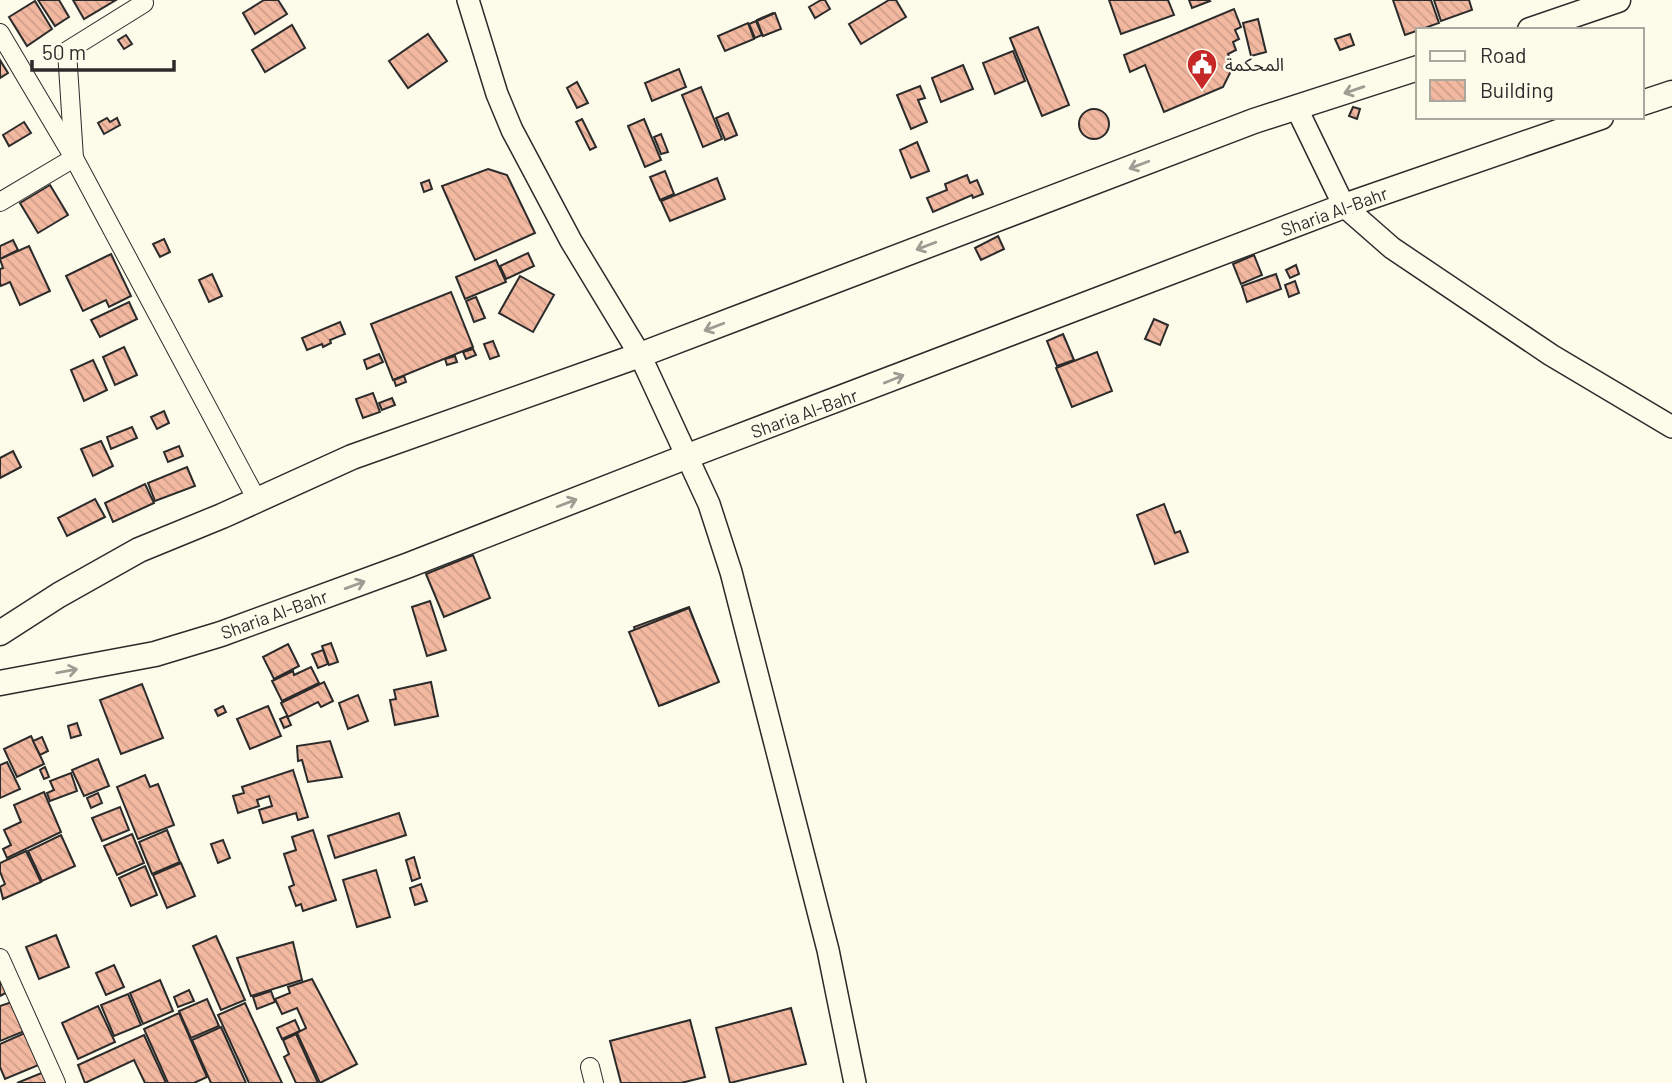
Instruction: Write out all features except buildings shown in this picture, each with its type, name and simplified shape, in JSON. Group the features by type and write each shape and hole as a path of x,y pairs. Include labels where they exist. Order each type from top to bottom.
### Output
{"main road":[{"path":"1536,28 1618,0"},
{"path":"0,633 59,595 139,550 352,457 640,355 1254,121 1416,69"},
{"path":"1644,102 1672,93"},
{"name":"Sharia Al-Bahr","path":"0,683 155,654 221,634 409,565 1344,206 1595,119"}],"street":[{"path":"74,158 67,51 144,4 142,0"},
{"path":"468,0 497,94 512,130 571,241 640,355 709,504 730,572 828,950 855,1083"},
{"path":"0,33 74,158 257,500"},
{"path":"1297,109 1344,206 1392,248 1551,355 1672,427"},
{"path":"0,202 74,158"},
{"path":"0,958 56,1083"}],"place":[{"name":"المحكمة","path":"1202,91"}]}
